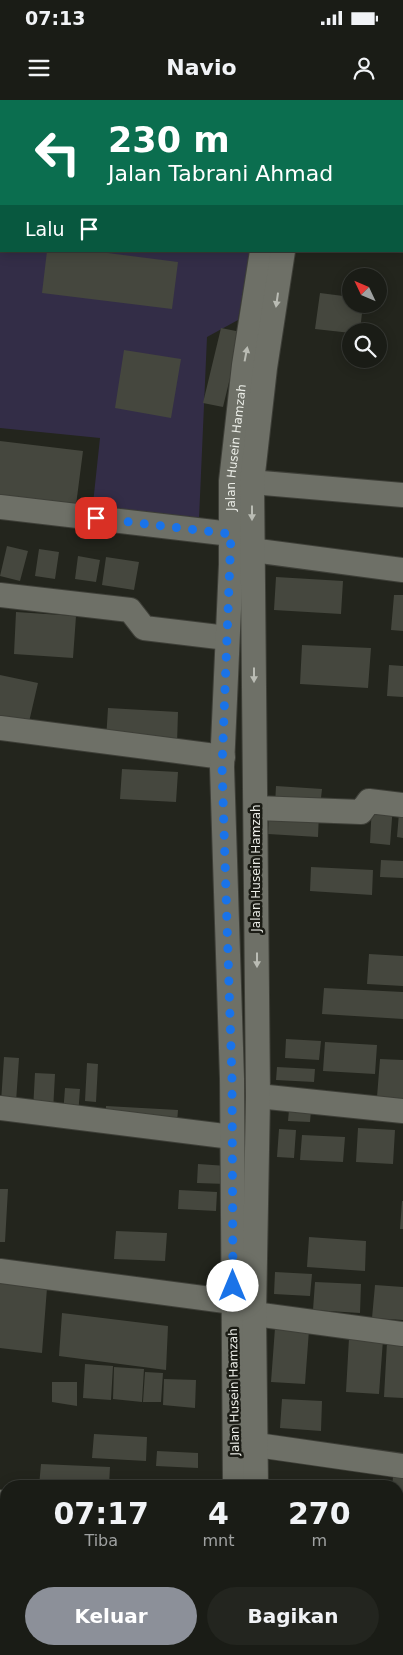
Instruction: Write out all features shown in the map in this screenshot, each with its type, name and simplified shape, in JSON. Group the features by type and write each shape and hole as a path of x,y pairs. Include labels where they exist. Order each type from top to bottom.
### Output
{"street":[{"name":"Jalan Husein Hamzah","path":"235,1480 232,1137 223,757 231,534 231,481 244,364 262,252"},
{"name":"Jalan Husein Hamzah","path":"256,1480 258,1445 254,1314 258,1096 252,482 265,368 283,252"},
{"path":"252,482 403,495"},
{"path":"0,507 231,534"},
{"path":"252,550 403,570"},
{"path":"0,595 130,610 144,628 227,638"},
{"path":"0,728 223,757"},
{"path":"256,808 361,812 369,801 403,805"},
{"path":"258,1096 403,1111"},
{"path":"0,1108 232,1137"},
{"path":"0,1271 233,1302"},
{"path":"254,1314 403,1334"},
{"path":"258,1445 403,1466"}],"shaded area":[{"path":"0,252 250,252 238,320 207,337 199,519 92,513 100,438 0,428"}],"building":[{"path":"47,252 100,252 178,262 172,309 42,293"},
{"path":"320,293 342,296 342,313 362,313 361,323 342,323 342,332 315,329"},
{"path":"221,328 241,332 223,407 203,403"},
{"path":"124,350 181,359 171,418 115,408"},
{"path":"0,441 83,451 75,513 0,504"},
{"path":"7,546 28,551 20,581 0,576"},
{"path":"39,549 59,552 55,579 35,576"},
{"path":"78,556 100,560 96,582 75,579"},
{"path":"106,557 139,562 134,590 102,585"},
{"path":"276,577 343,581 341,614 274,610"},
{"path":"394,595 403,595 403,631 391,630"},
{"path":"16,612 76,616 73,658 14,654"},
{"path":"302,645 371,648 368,688 300,684"},
{"path":"389,665 403,666 403,697 387,696"},
{"path":"0,675 38,683 29,722 0,716"},
{"path":"108,708 178,712 177,744 106,740"},
{"path":"122,769 178,772 176,802 120,799"},
{"path":"276,786 322,789 320,807 275,805"},
{"path":"372,804 393,805 390,845 370,843"},
{"path":"269,811 319,813 318,837 268,834"},
{"path":"399,813 403,813 403,838 397,837"},
{"path":"381,860 403,861 403,878 380,877"},
{"path":"311,867 373,870 372,895 310,891"},
{"path":"369,954 403,956 403,986 367,984"},
{"path":"324,988 403,992 403,1019 322,1014"},
{"path":"286,1039 321,1041 319,1060 285,1058"},
{"path":"325,1042 377,1045 375,1074 323,1071"},
{"path":"4,1057 19,1058 16,1102 1,1102"},
{"path":"380,1059 403,1060 403,1099 377,1097"},
{"path":"87,1063 98,1064 96,1102 85,1101"},
{"path":"277,1067 315,1069 314,1082 276,1080"},
{"path":"35,1073 55,1074 53,1111 33,1110"},
{"path":"65,1088 80,1089 78,1116 63,1115"},
{"path":"106,1106 178,1110 177,1123 105,1119"},
{"path":"289,1110 311,1111 310,1122 288,1121"},
{"path":"358,1128 395,1130 393,1164 356,1162"},
{"path":"279,1129 296,1130 294,1158 277,1157"},
{"path":"302,1135 345,1137 343,1162 300,1160"},
{"path":"198,1164 227,1166 226,1184 197,1183"},
{"path":"0,1189 8,1189 5,1242 0,1242"},
{"path":"179,1190 217,1192 216,1211 178,1209"},
{"path":"402,1201 403,1229 400,1229"},
{"path":"116,1231 167,1233 165,1261 114,1259"},
{"path":"309,1237 366,1241 365,1271 307,1267"},
{"path":"275,1272 312,1274 310,1296 274,1294"},
{"path":"0,1281 47,1288 42,1353 0,1348"},
{"path":"315,1282 361,1284 360,1313 313,1310"},
{"path":"375,1285 403,1287 403,1320 372,1318"},
{"path":"62,1313 168,1326 166,1370 59,1356"},
{"path":"275,1328 309,1330 305,1384 271,1382"},
{"path":"349,1338 383,1340 379,1394 346,1392"},
{"path":"387,1342 403,1343 403,1398 384,1397"},
{"path":"85,1364 113,1366 111,1400 83,1398"},
{"path":"114,1367 144,1369 142,1402 113,1399"},
{"path":"145,1372 163,1373 161,1402 143,1402"},
{"path":"164,1379 196,1380 195,1408 163,1405"},
{"path":"52,1382 77,1382 77,1406 52,1402"},
{"path":"282,1399 322,1401 321,1431 280,1428"},
{"path":"94,1434 147,1437 146,1461 92,1458"},
{"path":"157,1451 198,1453 198,1468 156,1466"},
{"path":"41,1464 110,1467 109,1480 40,1480"},
{"path":"393,1477 403,1477 403,1480 393,1480"}],"route":[{"path":"96,518 231,534 222,767 232,1079 233,1286"}]}
